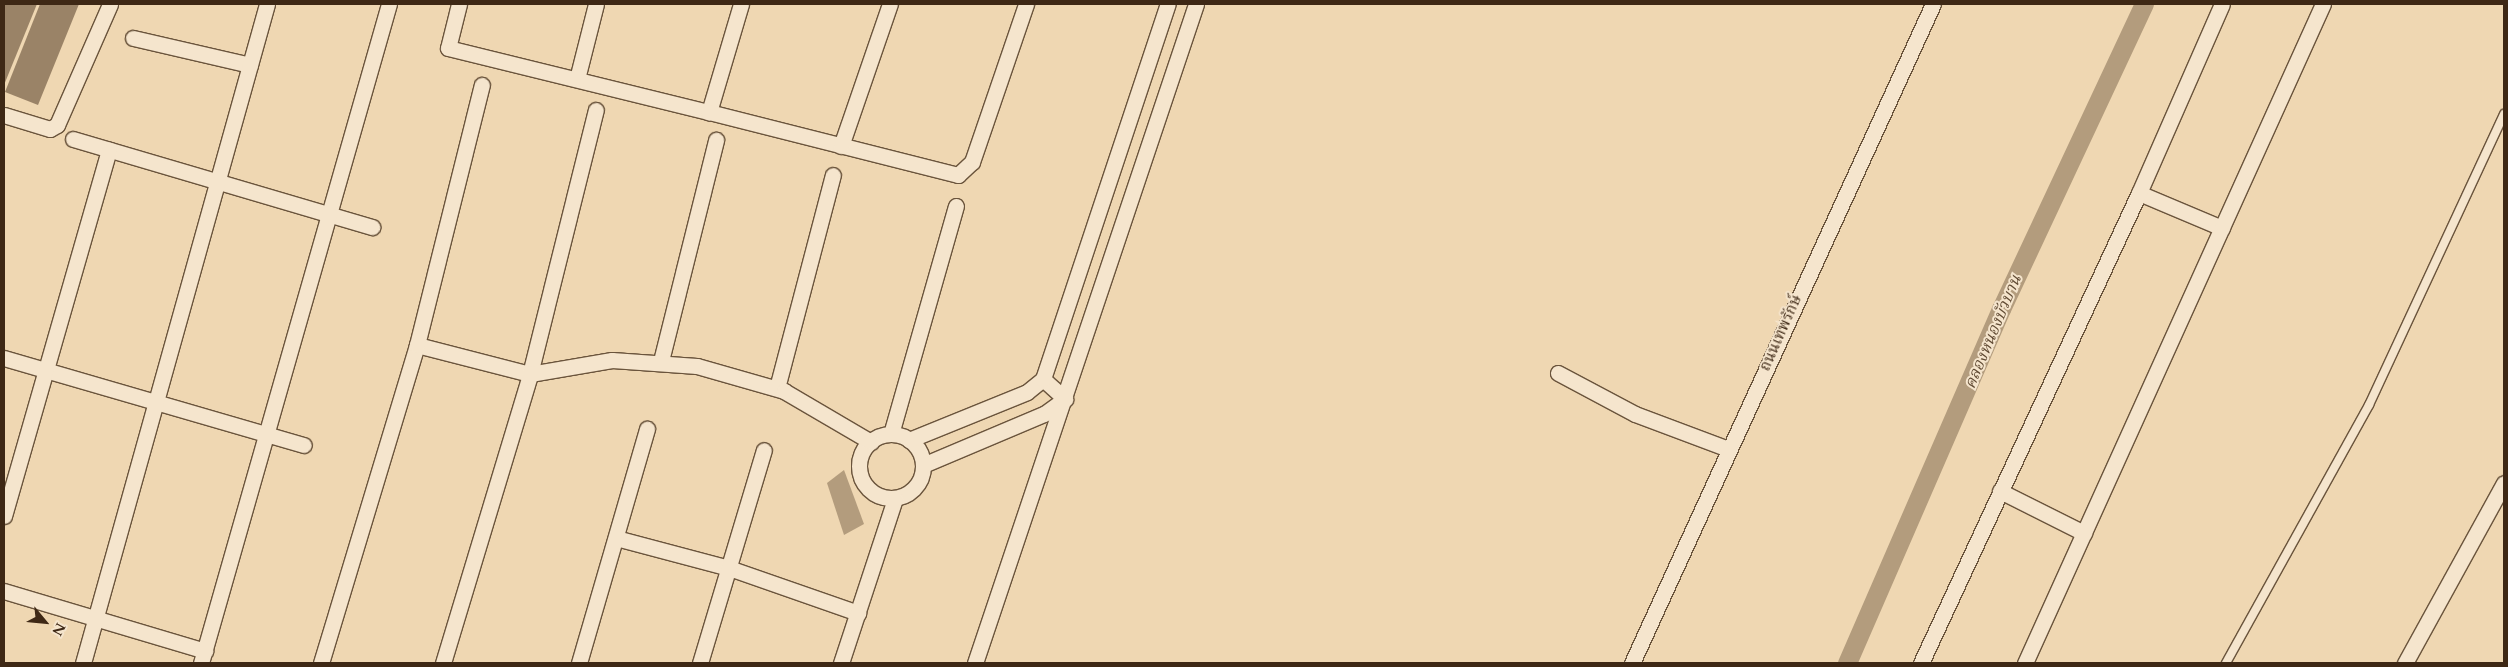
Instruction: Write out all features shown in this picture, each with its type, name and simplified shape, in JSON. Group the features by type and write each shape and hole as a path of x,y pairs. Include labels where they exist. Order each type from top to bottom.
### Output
{"street":[{"path":"4,115 50,129 57,124 110,4"},
{"path":"83,663 158,403 267,4"},
{"path":"4,591 96,619 203,657 269,435 389,4"},
{"path":"459,4 448,48 709,112 947,174 966,171 972,162 1026,4"},
{"path":"577,79 596,4"},
{"path":"709,112 741,4"},
{"path":"841,146 890,4"},
{"path":"909,440 1026,392 1043,379 1168,4"},
{"path":"975,663 1196,4"},
{"name":"ถนนเทพรักษ์","path":"1632,663 1728,449 1933,4"},
{"path":"1921,663 2140,193 2222,4"},
{"path":"2025,663 2323,4"},
{"path":"133,38 250,65"},
{"path":"321,663 417,345 482,85"},
{"path":"443,663 530,374 596,110"},
{"path":"73,139 372,227"},
{"path":"662,361 716,140"},
{"path":"4,516 43,369 109,150"},
{"path":"777,388 833,176"},
{"path":"2140,193 2222,228"},
{"path":"891,434 956,206"},
{"path":"417,345 530,374 582,362 662,361 718,370 777,388 819,409 871,442"},
{"path":"4,358 304,445"},
{"path":"1558,373 1635,414 1728,449"},
{"path":"1043,379 1065,399"},
{"path":"923,465 1044,414 1065,399"},
{"path":"579,663 647,429"},
{"path":"891,434 909,440 919,450 923,465 913,490 895,498 875,495 862,480 860,460 871,442 891,434"},
{"path":"700,663 764,450"},
{"path":"2406,663 2504,483"},
{"path":"2000,491 2084,533"},
{"path":"841,663 895,498"},
{"path":"616,538 729,568 858,612"}],"lane":[{"path":"2226,663 2369,405 2504,114"}],"shaded area":[{"path":"844,470 864,524 844,535 827,483"}],"building":[{"path":"4,4 37,4 4,85"},
{"path":"40,4 79,4 38,105 5,92"}],"waterway":[{"name":"คลองหนองบัวบาน","path":"1847,663 2001,309 2144,4"}]}
